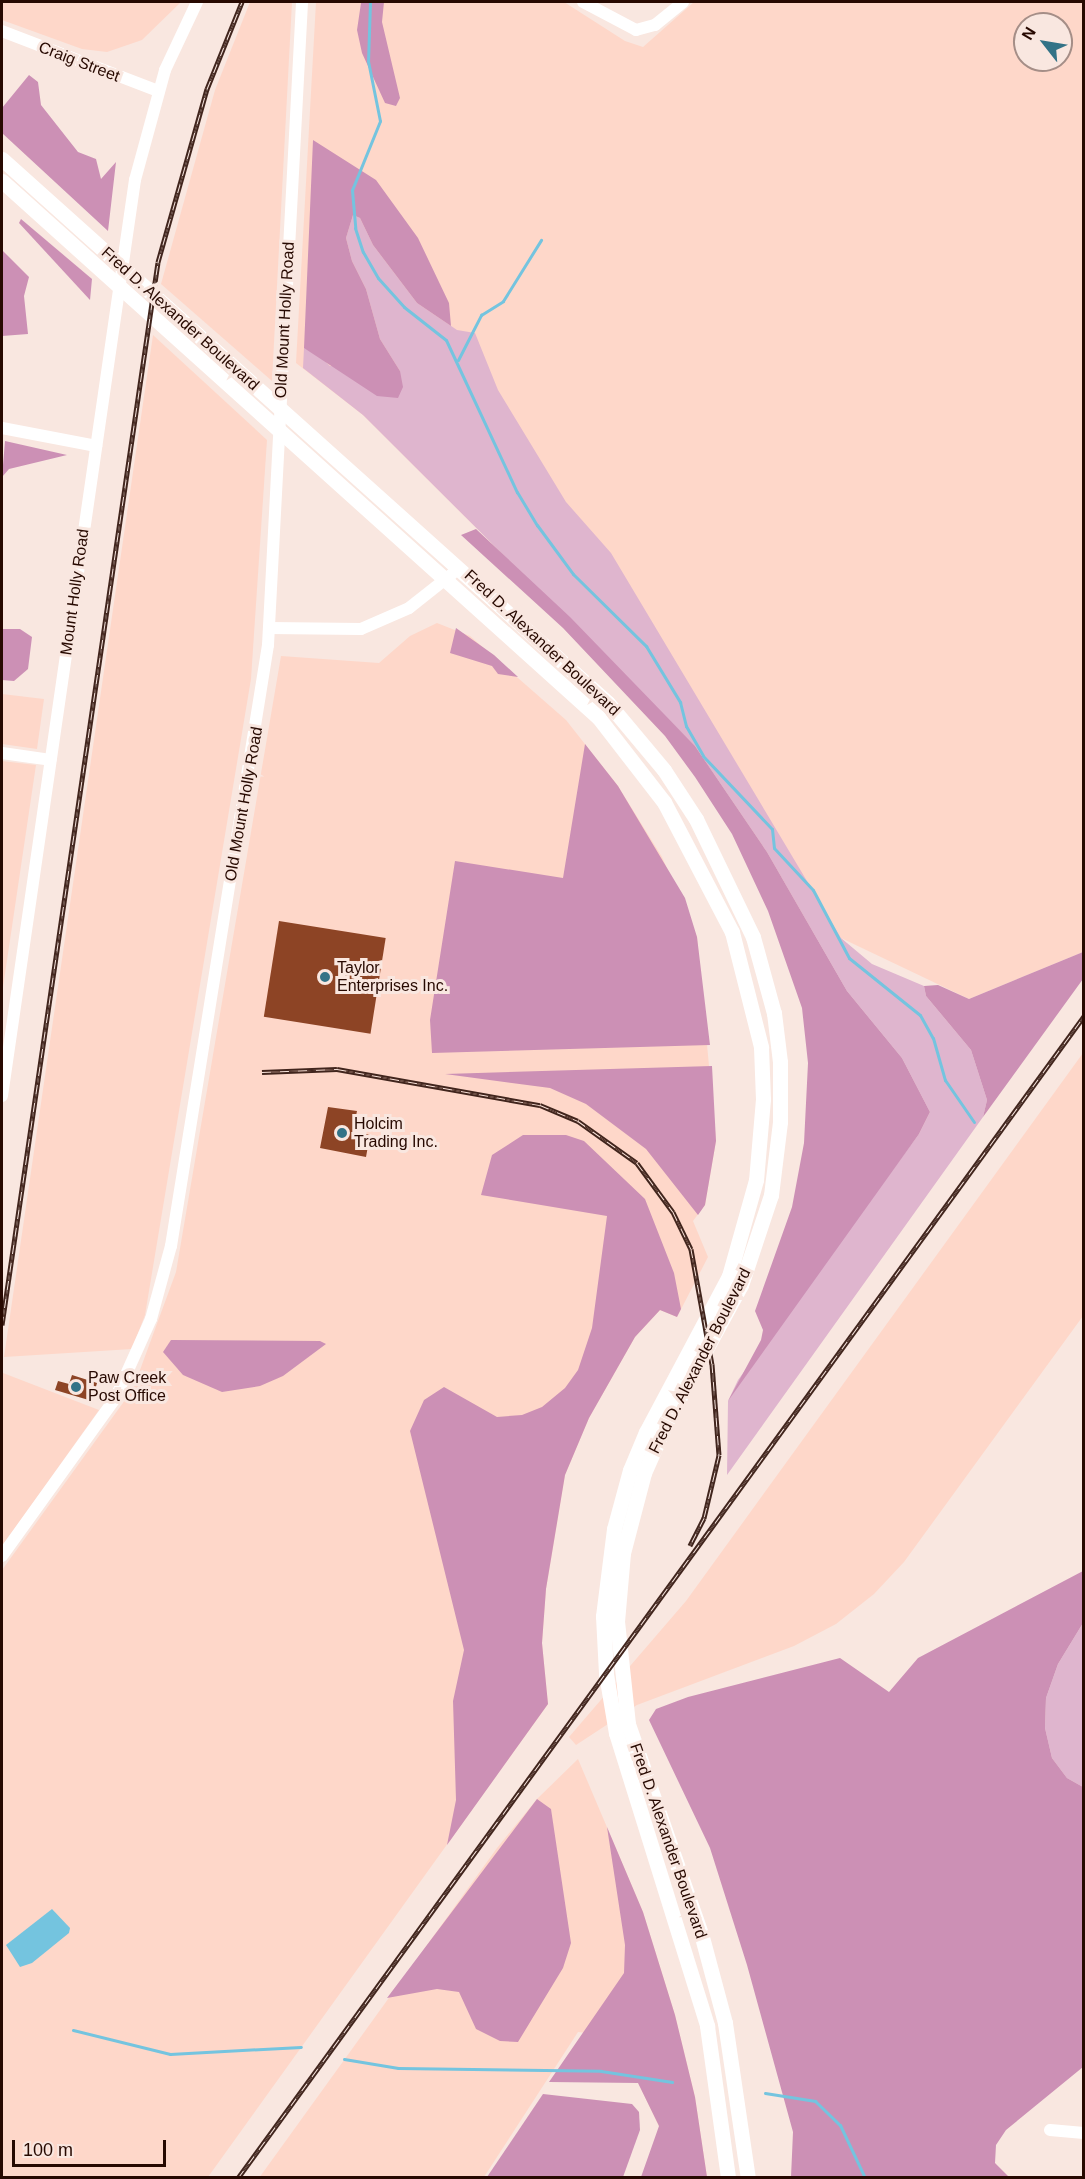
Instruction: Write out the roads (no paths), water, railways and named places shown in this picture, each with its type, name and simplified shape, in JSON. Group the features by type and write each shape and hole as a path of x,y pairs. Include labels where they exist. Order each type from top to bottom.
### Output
{"main road":[{"name":"Fred D. Alexander Boulevard","path":"2,159 87,245 299,445 570,691 616,738 674,819 732,932 753,1002 763,1099 756,1180 740,1249 725,1285 646,1432 623,1491 605,1585 604,1640 607,1685 629,1752 718,1994 741,2105 748,2178"},
{"name":"Fred D. Alexander Boulevard","path":"2,181 87,245 301,426 586,680 644,744 696,819 753,937 778,1038 780,1122 771,1194 752,1258 728,1312 656,1443 636,1495 623,1553 617,1621 629,1752 707,2026 728,2178"}],"street":[{"name":"Mount Holly Road","path":"2,1096 135,180 158,91 197,2"},
{"name":"Old Mount Holly Road","path":"2,1556 115,1399 135,1361 162,1283 256,738 269,628 302,2"},
{"path":"584,2 636,30 655,25 682,2"},
{"name":"Craig Street","path":"2,31 158,91"},
{"path":"2,428 96,446"},
{"path":"269,628 361,629 409,608 460,567"},
{"path":"2,753 51,760"},
{"path":"1050,2130 1083,2133"}],"water":[{"path":"52,1909 70,1928 69,1933 32,1963 20,1967 6,1945"}],"waterway":[{"path":"370,2 368,61 380,121 352,190 355,228 363,252 378,278 404,307 446,340 517,492 537,525 573,574 646,646 680,702 686,726 703,756 772,829 774,848 813,890 849,958 920,1015 933,1038 945,1080 974,1122"},
{"path":"458,360 481,315 503,301 541,240"},
{"path":"73,2030 170,2054 301,2047"},
{"path":"344,2059 398,2068 601,2071 672,2082"},
{"path":"765,2093 815,2101 840,2125 865,2178"}],"railway":[{"path":"2,1325 158,262 207,89 242,2"},
{"path":"238,2178 1084,1016"},
{"path":"262,1072 337,1069 540,1105 578,1121 637,1163 673,1212 691,1249 712,1364 719,1455 704,1518 690,1546"}],"place":[{"name":"Taylor Enterprises Inc.","path":"325,977"},
{"name":"Holcim Trading Inc.","path":"342,1133"},
{"name":"Paw Creek Post Office","path":"76,1387"}]}
